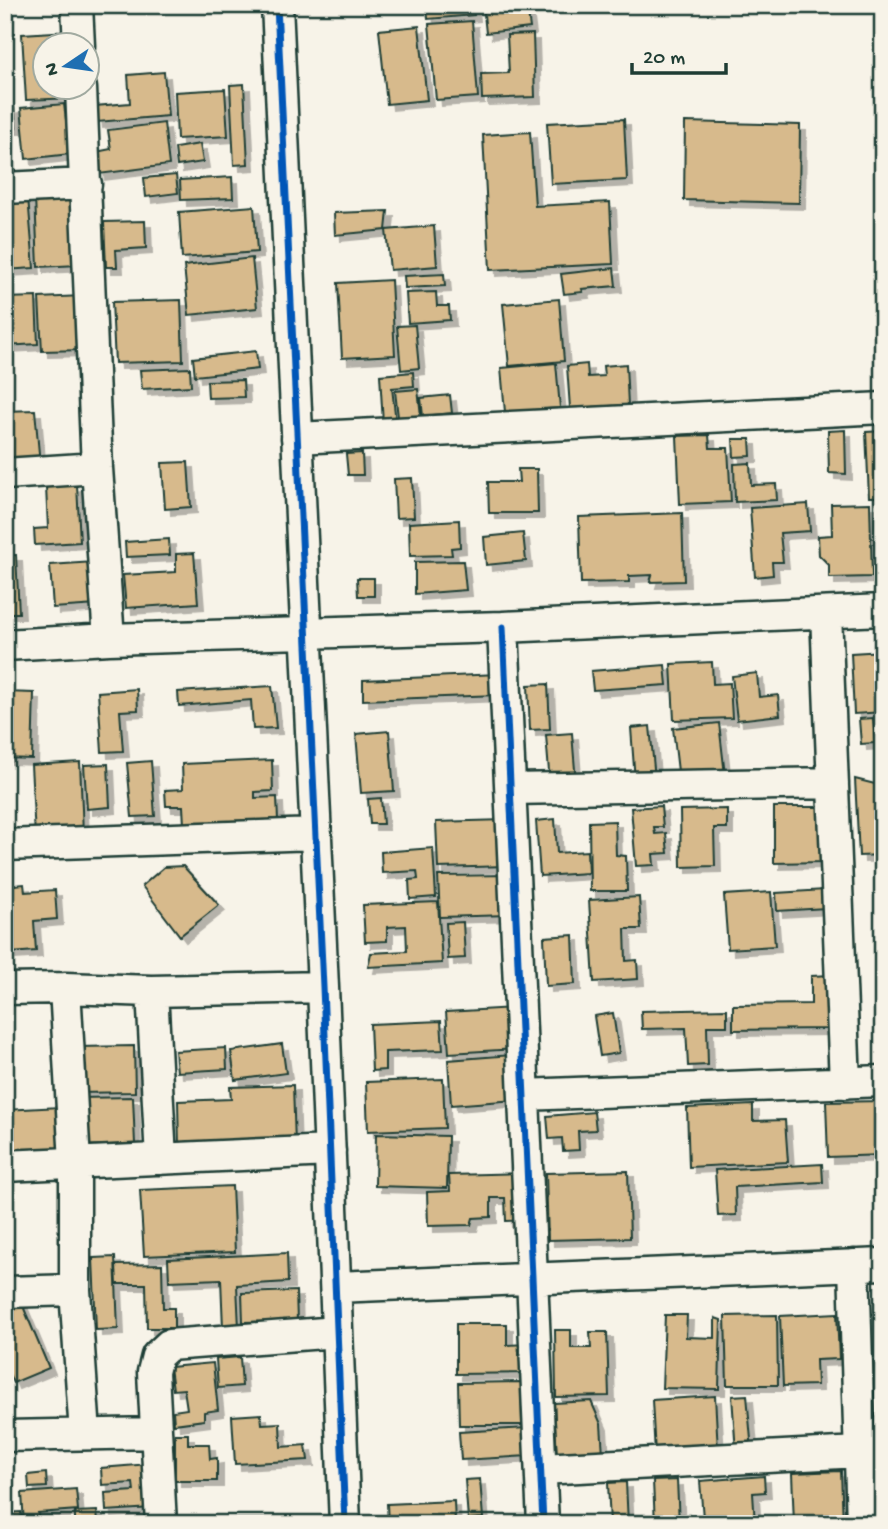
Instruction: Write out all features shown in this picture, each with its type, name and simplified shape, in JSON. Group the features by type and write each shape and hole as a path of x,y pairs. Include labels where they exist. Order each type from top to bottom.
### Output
{"street":[{"path":"77,5 78,32"},
{"path":"278,5 345,1524"},
{"path":"82,102 97,468 109,639"},
{"path":"5,188 86,184"},
{"path":"297,438 883,408"},
{"path":"5,474 97,468"},
{"path":"5,646 109,639 503,627 883,610"},
{"path":"826,613 845,1083"},
{"path":"503,627 543,1524"},
{"path":"510,789 833,783"},
{"path":"5,845 315,834"},
{"path":"5,989 152,991 323,986"},
{"path":"65,988 75,1162 75,1290 85,1434"},
{"path":"152,991 162,1159"},
{"path":"524,1095 883,1081"},
{"path":"5,1166 330,1151"},
{"path":"336,1287 868,1265 859,1452 862,1524"},
{"path":"5,1292 75,1290"},
{"path":"161,1524 153,1372 157,1356 169,1345 337,1332"},
{"path":"5,1436 156,1433"},
{"path":"541,1469 859,1452"}],"building":[{"path":"427,5 473,5 474,15 428,19"},
{"path":"483,5 527,5 530,28 486,33"},
{"path":"472,21 478,97 436,100 429,24"},
{"path":"419,26 427,100 387,104 379,30"},
{"path":"32,33 32,100 26,100 22,34"},
{"path":"533,34 535,97 482,99 481,74 509,73 507,35"},
{"path":"164,72 168,116 97,122 95,106 130,103 128,75"},
{"path":"244,84 248,164 234,165 230,85"},
{"path":"225,89 228,136 177,139 175,92"},
{"path":"64,104 70,154 26,159 21,108"},
{"path":"14,107 16,128 6,128 9,165 5,165 5,108"},
{"path":"624,119 627,180 551,184 547,123"},
{"path":"685,122 800,125 799,203 684,200"},
{"path":"164,123 169,165 99,174 96,152 111,149 108,130"},
{"path":"530,132 535,206 610,202 613,264 490,270 483,135"},
{"path":"200,144 203,162 177,166 175,148"},
{"path":"176,175 178,193 146,197 144,178"},
{"path":"232,177 233,198 181,200 180,180"},
{"path":"76,196 79,265 38,267 35,197"},
{"path":"28,197 34,268 5,270 5,199"},
{"path":"254,206 257,252 182,258 179,212"},
{"path":"388,211 386,230 335,235 334,213"},
{"path":"145,221 146,248 116,250 117,267 106,267 104,222"},
{"path":"434,226 437,266 390,270 386,230"},
{"path":"252,258 257,308 189,315 184,266"},
{"path":"614,268 616,286 582,289 583,292 564,294 561,274"},
{"path":"444,274 445,286 405,288 404,276"},
{"path":"391,280 395,355 342,358 338,283"},
{"path":"436,292 437,306 449,306 450,320 408,323 406,293"},
{"path":"82,296 84,350 42,351 39,298"},
{"path":"36,297 38,344 5,346 5,298"},
{"path":"559,299 564,361 509,366 503,304"},
{"path":"181,300 183,361 115,363 112,302"},
{"path":"415,325 419,368 401,370 397,326"},
{"path":"256,351 258,369 195,376 193,358"},
{"path":"556,363 560,408 505,412 501,368"},
{"path":"587,364 588,377 604,376 603,366 626,364 628,405 570,408 567,366"},
{"path":"190,368 191,386 142,389 140,370"},
{"path":"413,372 414,386 392,388 396,422 383,423 380,375"},
{"path":"243,380 244,397 208,398 207,381"},
{"path":"418,389 421,416 398,417 395,391"},
{"path":"450,395 452,413 423,416 421,398"},
{"path":"35,410 40,464 5,465 5,411"},
{"path":"845,430 846,474 829,473 828,431"},
{"path":"883,431 883,497 869,497 866,432"},
{"path":"709,435 710,448 728,448 731,502 680,504 677,436"},
{"path":"733,439 750,439 751,456 734,457"},
{"path":"362,453 363,475 348,475 346,454"},
{"path":"188,462 191,507 165,509 162,463"},
{"path":"750,463 751,485 776,484 777,500 735,502 734,464"},
{"path":"518,469 537,469 538,513 489,513 488,482 519,482"},
{"path":"412,478 414,517 396,518 394,479"},
{"path":"77,485 80,542 35,545 34,529 48,528 46,487"},
{"path":"870,503 872,577 829,578 829,565 819,555 818,536 832,535 831,504"},
{"path":"808,504 810,531 780,533 783,562 772,562 773,575 755,577 750,508"},
{"path":"682,513 684,581 650,582 652,575 629,576 629,582 581,583 579,517"},
{"path":"459,520 460,547 451,548 452,555 410,556 409,523"},
{"path":"523,533 526,561 486,565 484,537"},
{"path":"169,539 170,555 126,557 125,542"},
{"path":"194,553 198,603 126,608 123,575 176,572 176,554"},
{"path":"5,555 16,555 19,613 5,613"},
{"path":"463,561 466,590 415,594 415,562"},
{"path":"94,562 97,605 53,608 50,565"},
{"path":"357,578 374,578 374,596 358,596"},
{"path":"883,651 883,712 854,714 851,653"},
{"path":"712,662 713,684 730,683 732,718 674,720 671,664"},
{"path":"665,665 667,685 593,690 591,671"},
{"path":"757,673 759,697 778,695 780,715 737,720 732,676"},
{"path":"498,674 498,695 363,700 363,680"},
{"path":"548,684 550,729 530,730 528,685"},
{"path":"272,686 276,728 253,729 251,700 179,706 178,692"},
{"path":"137,689 138,710 120,711 123,751 102,752 98,692"},
{"path":"5,692 34,693 32,759 5,758"},
{"path":"873,718 875,743 861,744 859,719"},
{"path":"719,723 725,775 679,780 673,728"},
{"path":"650,726 655,779 635,781 631,728"},
{"path":"389,731 394,791 361,793 356,734"},
{"path":"572,733 576,782 550,784 546,735"},
{"path":"272,760 273,791 255,792 255,798 277,797 278,820 184,825 183,806 166,806 165,790 183,789 182,764"},
{"path":"151,761 155,816 132,817 127,763"},
{"path":"80,762 83,833 35,836 31,765"},
{"path":"108,764 110,807 87,809 84,765"},
{"path":"855,779 883,786 883,855 859,856"},
{"path":"381,798 383,824 370,824 368,799"},
{"path":"661,806 663,827 654,827 655,834 666,833 668,853 653,854 654,865 636,866 631,808"},
{"path":"774,807 822,807 823,862 774,863"},
{"path":"727,809 727,828 714,828 715,866 681,867 680,810"},
{"path":"555,819 557,853 587,851 588,873 540,876 536,821"},
{"path":"505,820 507,866 438,868 436,822"},
{"path":"615,821 616,855 626,856 627,891 590,891 589,822"},
{"path":"433,848 436,897 410,899 409,880 418,879 417,871 382,873 381,852"},
{"path":"183,866 219,905 180,936 142,886 164,867"},
{"path":"508,875 509,915 440,917 438,876"},
{"path":"24,884 25,892 55,890 57,919 34,921 36,951 10,953 5,886"},
{"path":"825,890 826,908 777,911 776,893"},
{"path":"771,892 775,946 728,949 724,895"},
{"path":"639,897 641,929 625,929 626,961 637,960 638,979 594,982 589,900"},
{"path":"438,902 442,963 368,967 371,953 407,951 406,926 387,927 387,941 365,942 363,905"},
{"path":"463,922 465,958 448,959 446,923"},
{"path":"573,935 575,984 546,986 544,937"},
{"path":"831,975 832,1029 733,1030 733,1005 811,1004 811,976"},
{"path":"514,1008 517,1049 449,1053 446,1012"},
{"path":"727,1009 727,1026 707,1026 708,1065 688,1066 686,1028 642,1029 641,1011"},
{"path":"613,1013 619,1053 600,1056 594,1016"},
{"path":"441,1021 443,1050 385,1052 385,1070 372,1071 370,1024"},
{"path":"282,1044 286,1073 235,1080 231,1051"},
{"path":"134,1046 135,1092 78,1093 77,1047"},
{"path":"226,1048 227,1069 177,1072 175,1051"},
{"path":"512,1055 516,1100 451,1105 448,1060"},
{"path":"443,1079 445,1128 368,1131 366,1082"},
{"path":"293,1085 295,1144 179,1148 178,1101 231,1099 230,1087"},
{"path":"133,1097 135,1144 78,1146 77,1098"},
{"path":"883,1101 883,1155 828,1157 826,1102"},
{"path":"753,1105 753,1121 785,1120 788,1162 689,1167 687,1108"},
{"path":"60,1107 62,1154 5,1157 5,1110"},
{"path":"594,1112 596,1130 578,1131 579,1150 563,1151 562,1138 549,1139 547,1116"},
{"path":"376,1134 448,1136 447,1188 375,1186"},
{"path":"880,1158 883,1158 883,1232 879,1232"},
{"path":"822,1164 823,1182 735,1187 736,1215 718,1216 715,1170"},
{"path":"628,1171 630,1238 548,1240 546,1173"},
{"path":"526,1173 527,1220 506,1221 505,1198 491,1198 491,1217 473,1218 471,1225 428,1226 427,1192 450,1191 449,1175"},
{"path":"232,1186 235,1252 144,1256 140,1190"},
{"path":"287,1253 288,1282 237,1285 239,1328 223,1328 221,1279 169,1281 168,1259"},
{"path":"115,1257 118,1329 96,1330 93,1258"},
{"path":"162,1264 163,1308 174,1308 174,1328 147,1328 146,1284 117,1284 116,1265"},
{"path":"296,1291 297,1321 243,1322 242,1293"},
{"path":"20,1299 49,1368 13,1383 5,1365 5,1305"},
{"path":"837,1313 839,1359 816,1360 817,1385 783,1386 780,1316"},
{"path":"665,1315 687,1315 686,1337 715,1338 715,1318 721,1320 719,1389 662,1388"},
{"path":"777,1315 778,1385 727,1385 725,1316"},
{"path":"456,1324 507,1324 507,1345 527,1344 527,1373 456,1374"},
{"path":"555,1330 571,1330 571,1348 591,1348 590,1332 607,1332 609,1396 556,1397"},
{"path":"240,1357 242,1386 218,1388 216,1359"},
{"path":"213,1363 218,1410 204,1412 204,1420 174,1424 173,1411 187,1409 184,1389 173,1390 170,1367"},
{"path":"521,1382 522,1425 459,1425 458,1383"},
{"path":"747,1395 752,1451 736,1452 732,1396"},
{"path":"715,1396 718,1450 655,1454 652,1400"},
{"path":"591,1401 601,1424 603,1454 557,1456 554,1403"},
{"path":"261,1414 262,1424 280,1423 281,1447 306,1445 308,1460 235,1464 232,1416"},
{"path":"527,1428 529,1456 461,1460 459,1432"},
{"path":"175,1434 188,1434 188,1444 209,1444 210,1459 217,1458 217,1481 175,1481"},
{"path":"883,1460 883,1510 876,1510 872,1461"},
{"path":"149,1464 152,1508 106,1511 105,1493 134,1491 133,1483 102,1485 101,1468"},
{"path":"841,1471 843,1524 794,1524 792,1473"},
{"path":"46,1473 47,1487 29,1488 28,1475"},
{"path":"764,1476 765,1492 753,1493 755,1524 730,1524 730,1516 703,1518 700,1481"},
{"path":"480,1479 483,1518 468,1519 465,1480"},
{"path":"677,1480 679,1524 655,1524 653,1481"},
{"path":"626,1482 628,1524 610,1524 608,1483"},
{"path":"76,1489 78,1510 38,1513 39,1524 24,1524 22,1493"},
{"path":"454,1501 455,1524 388,1524 387,1504"},
{"path":"97,1511 98,1521 118,1520 118,1524 75,1524 75,1512"},
{"path":"21,1512 22,1524 5,1524 5,1513"},
{"path":"228,1519 276,1519 276,1524 229,1524"}],"cycle path":[{"path":"277,5 345,1524"},
{"path":"503,627 543,1524"}]}
